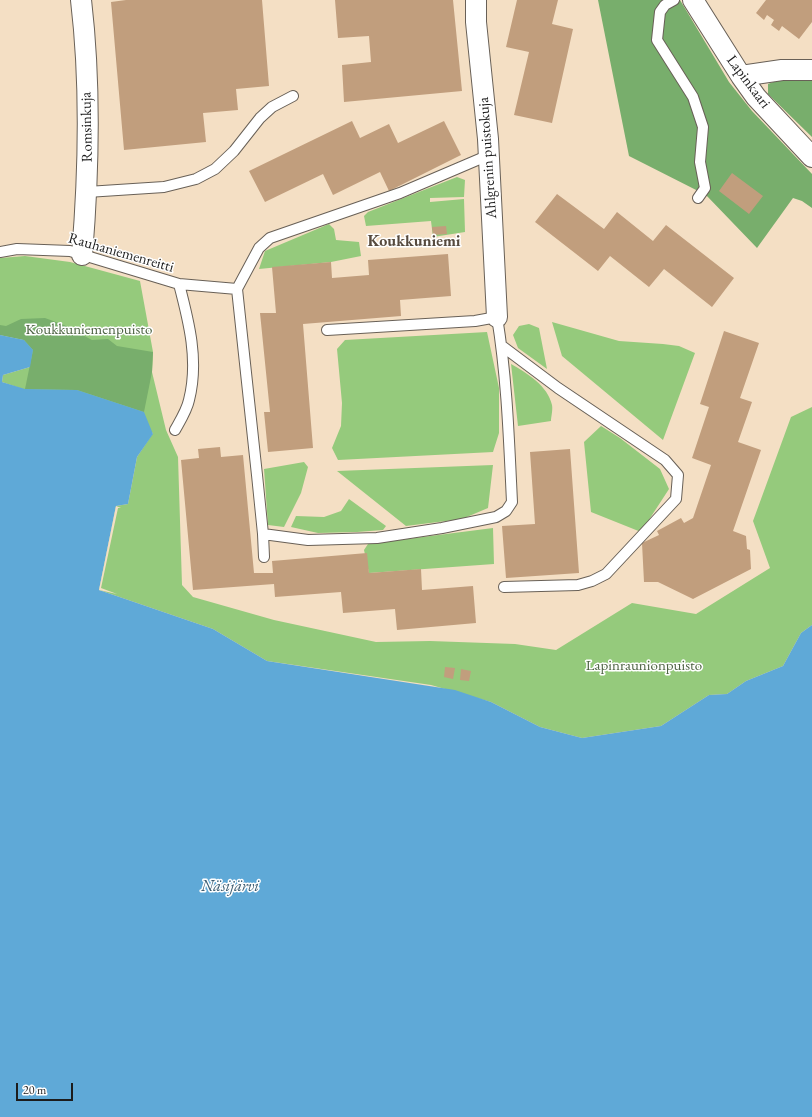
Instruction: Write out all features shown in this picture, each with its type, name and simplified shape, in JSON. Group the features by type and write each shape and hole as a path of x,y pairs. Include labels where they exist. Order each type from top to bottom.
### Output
{"street":[{"name":"Romsinkuja","path":"81,0 86,48 87,192 82,255"},
{"name":"Ahlgrenin puistokuja","path":"476,0 476,22 488,140 497,317"},
{"name":"Lapinkaari","path":"693,0 741,76 771,113 812,157"},
{"path":"741,76 782,70 812,70"}],"lane":[{"path":"674,0 665,5 660,12 658,40 693,97 703,127 700,162 706,188 698,198"},
{"path":"87,192 164,187 196,180 215,169 229,156 260,118 272,107 293,96"},
{"path":"264,556 263,534 236,289 259,248 270,238 400,193 488,155"},
{"name":"Rauhaniemenreitti","path":"0,252 17,249 70,251 180,284 190,323 194,367 189,401 175,430"},
{"path":"180,284 236,289"},
{"path":"263,534 308,540 377,538 442,528 496,517 506,511 512,502 507,395 502,346 497,317 475,321 327,330"},
{"path":"502,346 558,388 665,460 678,475 676,499 606,574 592,581 578,585 504,587"}],"green space":[{"path":"598,0 680,0 729,82 752,111 812,174 812,208 802,201 793,198 757,248 706,195 629,156"},
{"path":"781,79 812,79 812,137 768,94 768,84"},
{"path":"457,177 465,180 464,197 430,198 430,202 464,199 465,232 433,237 431,221 366,226 364,216 368,212"},
{"path":"329,224 334,229 336,240 359,242 361,256 331,262 259,269 265,251"},
{"path":"25,256 70,262 140,281 153,352 152,372 166,430 178,457 182,585 193,597 274,620 376,642 430,641 515,644 556,650 632,603 696,614 770,568 753,521 791,417 812,407 812,625 801,633 783,666 746,681 727,694 709,695 661,726 582,738 540,727 491,702 431,685 267,661 213,629 99,590 116,506 128,504 137,457 153,433 2,382 3,375 30,367 24,340 0,335 0,258"},
{"path":"45,318 64,325 92,340 108,339 117,346 153,352 152,372 144,412 77,390 25,389 33,350 24,340 0,335 0,325 6,326 21,319"},
{"path":"552,322 619,341 679,346 695,353 663,440 562,356"},
{"path":"529,324 539,328 547,369 518,348 513,335 519,326"},
{"path":"487,332 499,388 499,433 493,452 338,460 332,448 341,426 342,403 337,349 345,340"},
{"path":"511,364 530,376 546,392 552,405 551,421 518,426"},
{"path":"601,426 620,438 660,469 669,489 641,532 591,512 584,442"},
{"path":"304,462 308,467 301,493 284,527 268,525 264,469"},
{"path":"493,465 488,508 462,519 406,526 337,471"},
{"path":"349,499 386,526 383,530 318,533 291,527 296,516 324,517 341,511"},
{"path":"493,528 494,564 369,573 364,550 368,544"}],"water":[{"name":"Näsijärvi","path":"0,335 24,340 33,350 30,367 3,375 2,382 25,389 77,390 144,412 153,434 137,457 128,504 116,506 99,590 213,629 267,661 455,690 491,702 540,727 582,738 661,726 709,695 727,694 746,681 783,666 801,633 812,625 812,1117 0,1117"}],"pier":[{"path":"116,506 121,508 118,508 101,588 117,594 99,590"}],"building":[{"path":"126,0 262,0 269,86 236,89 238,110 203,113 206,142 124,150 111,2"},
{"path":"335,0 453,0 462,91 344,102 342,65 371,62 369,36 338,38"},
{"path":"517,0 558,0 552,24 573,29 552,123 514,115 529,52 506,47"},
{"path":"766,0 812,0 812,22 799,39 782,26 779,31 771,25 774,20 767,15 764,20 756,13"},
{"path":"352,121 360,138 389,124 398,143 444,121 461,155 389,191 380,172 333,195 323,174 265,202 249,171"},
{"path":"732,173 763,196 749,214 719,191"},
{"path":"557,194 604,229 617,212 653,241 666,225 734,278 712,307 664,269 649,287 610,256 598,271 535,222"},
{"path":"446,226 447,234 433,235 432,227"},
{"path":"448,254 451,296 400,300 401,316 303,324 313,448 268,452 264,412 270,412 260,313 276,313 272,267 331,262 332,278 369,275 368,260"},
{"path":"724,331 759,343 740,398 752,402 738,442 761,450 733,531 746,536 747,549 750,550 751,569 693,599 658,582 644,582 642,543 659,535 657,531 681,518 684,523 693,518 711,465 692,458 709,407 700,404"},
{"path":"220,447 221,457 243,455 254,573 273,573 272,561 367,553 369,573 421,569 422,590 473,586 476,623 397,630 395,609 343,613 341,592 275,597 274,584 193,590 181,460 199,458 198,449"},
{"path":"570,449 579,573 506,578 502,526 535,524 530,452"},
{"path":"445,667 455,668 453,679 444,677"},
{"path":"461,669 471,671 469,681 460,680"}],"district":[{"name":"Koukkuniemi","path":"414,242"}],"park label":[{"name":"Koukkuniemenpuisto","path":"89,330"},
{"name":"Lapinraunionpuisto","path":"644,666"}]}
